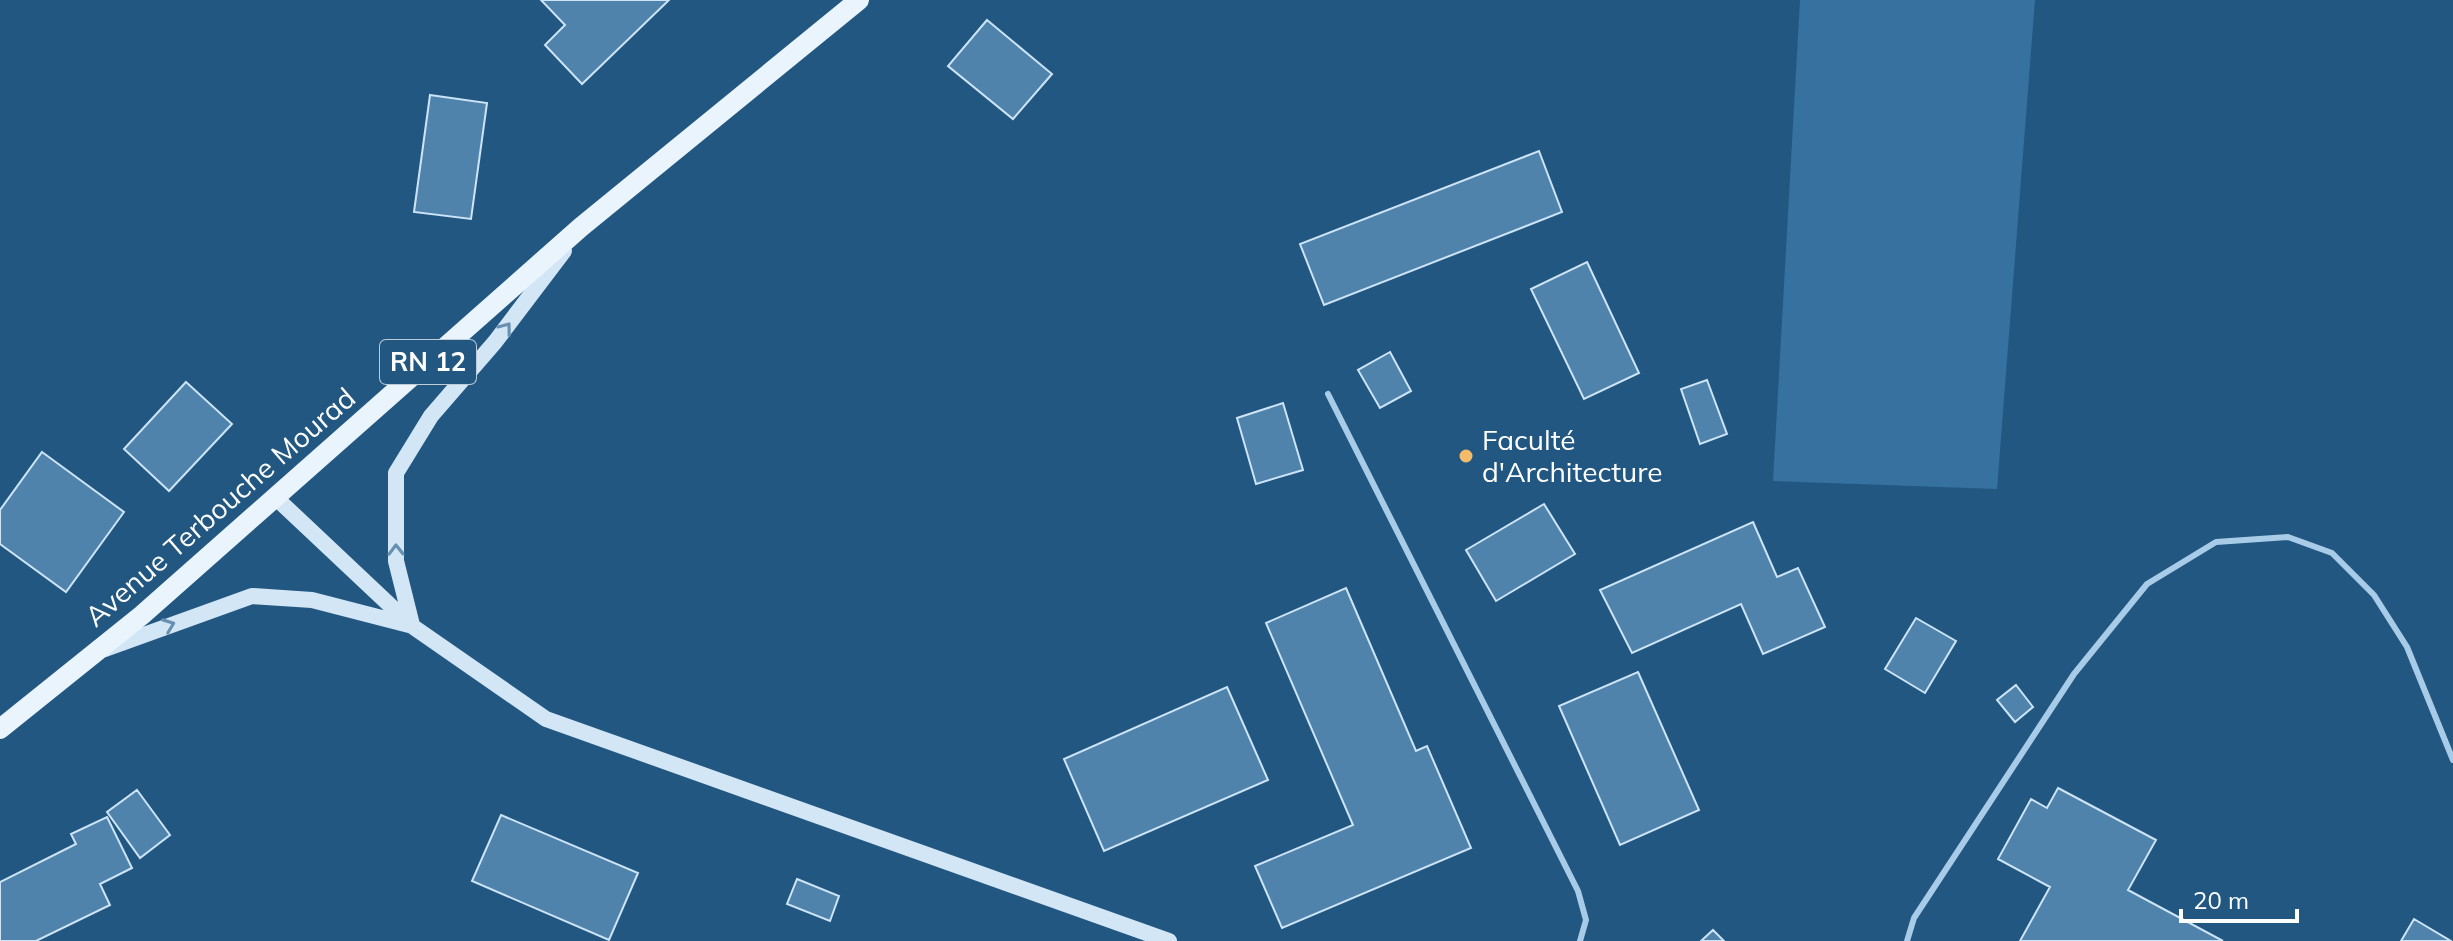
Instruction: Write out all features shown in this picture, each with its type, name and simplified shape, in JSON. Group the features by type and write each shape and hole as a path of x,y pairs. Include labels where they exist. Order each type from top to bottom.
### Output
{"main road":[{"name":"RN 12","path":"581,227 859,0"},
{"name":"Avenue Terbouche Mourad","path":"0,729 96,653 581,227"},
{"path":"412,626 396,561 396,473 431,416 495,342 581,227"},
{"path":"275,497 412,626 546,719 1169,941"},
{"path":"96,653 252,596 312,600 412,626"}],"lane":[{"path":"1328,394 1578,891 1586,920 1580,941"},
{"path":"1907,941 1914,918 2074,674 2147,584 2216,542 2288,537 2332,553 2374,595 2407,647 2453,760"}],"shaded area":[{"path":"1800,0 2035,0 1997,489 1773,481"}],"building":[{"path":"541,0 669,0 582,84 545,45 565,25"},
{"path":"987,20 1052,74 1013,119 948,66"},
{"path":"430,95 487,103 471,219 414,212"},
{"path":"1539,151 1562,212 1324,305 1300,244"},
{"path":"1587,262 1639,373 1584,399 1531,289"},
{"path":"1390,352 1411,391 1380,408 1358,370"},
{"path":"1707,380 1727,434 1700,444 1681,389"},
{"path":"186,382 232,424 169,491 124,449"},
{"path":"1283,403 1303,470 1256,484 1237,418"},
{"path":"42,452 124,512 66,592 0,544 0,510"},
{"path":"1544,504 1575,554 1496,601 1466,550"},
{"path":"1753,522 1777,577 1798,568 1825,627 1763,654 1741,604 1632,653 1600,590"},
{"path":"1346,588 1416,751 1427,746 1471,848 1282,928 1255,866 1353,825 1266,623"},
{"path":"1916,618 1956,641 1925,693 1885,669"},
{"path":"1638,672 1699,810 1620,845 1559,706"},
{"path":"2016,685 2033,707 2015,722 1997,700"},
{"path":"1227,687 1268,780 1104,851 1064,759"},
{"path":"2058,788 2156,840 2128,890 2223,941 2020,941 2050,887 1998,859 2031,799 2047,808"},
{"path":"137,790 170,835 140,858 107,812"},
{"path":"501,815 638,873 609,940 472,881"},
{"path":"107,817 132,868 100,884 110,905 36,941 0,941 0,882 76,844 71,834"},
{"path":"797,879 839,896 830,921 787,904"},
{"path":"2414,919 2451,941 2401,941"},
{"path":"1713,930 1724,941 1701,941"}],"place":[{"name":"Faculté d'Architecture","path":"1466,456"}]}
